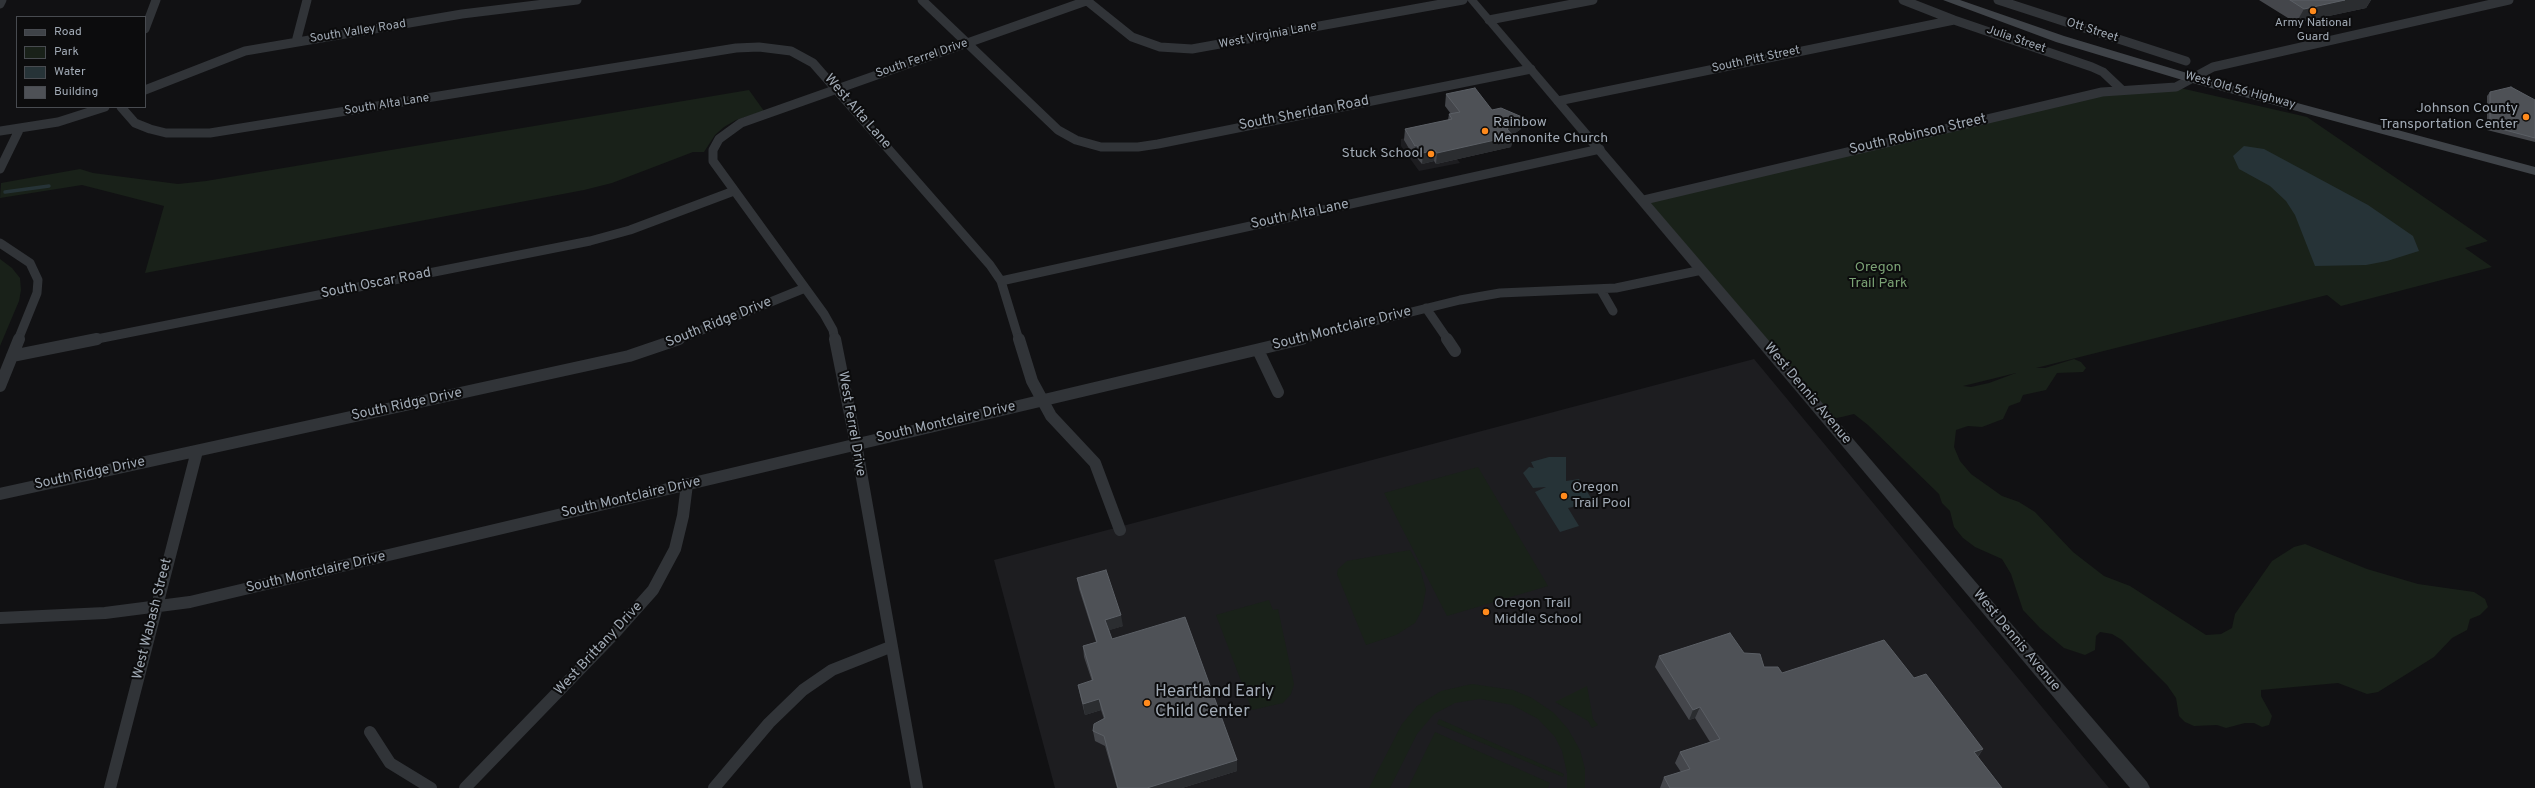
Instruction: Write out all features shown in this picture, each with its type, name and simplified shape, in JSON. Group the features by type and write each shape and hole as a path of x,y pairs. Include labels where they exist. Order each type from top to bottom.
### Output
{"main road":[{"name":"West Old 56 Highway","path":"1950,0 2060,39 2193,79 2535,171"}],"street":[{"path":"0,4 2,0"},
{"path":"146,25 156,0"},
{"path":"296,42 307,0"},
{"name":"South Valley Road","path":"146,90 230,56 296,42 489,10 574,0"},
{"name":"South Sheridan Road","path":"922,0 1058,130 1076,140 1101,147 1138,147 1531,69"},
{"name":"South Ferrel Drive","path":"756,118 1087,0"},
{"name":"West Virginia Lane","path":"1087,0 1132,37 1160,47 1192,49 1463,0"},
{"name":"West Dennis Avenue","path":"1472,0 1644,200 2141,788"},
{"path":"1490,20 1593,0"},
{"name":"Julia Street","path":"1903,0 1954,20 2092,67 2103,72 2122,90"},
{"name":"Ott Street","path":"1998,0 2186,61"},
{"name":"South Robinson Street","path":"1644,200 2102,92 2168,88 2193,79 2213,67 2508,0"},
{"name":"South Pitt Street","path":"1558,101 1954,20"},
{"name":"West Alta Lane","path":"661,60 736,48 775,48 806,58 836,89 990,265 1001,281 1032,381 1051,416 1095,463 1120,530"},
{"name":"South Alta Lane","path":"122,108 125,114 135,123 166,134 210,133 661,60"},
{"path":"0,131 69,119 102,108"},
{"name":"West Ferrel Drive","path":"756,118 729,130 719,139 713,150 713,161 805,288 833,330 856,444 890,648 917,788"},
{"path":"0,169 20,128"},
{"name":"South Alta Lane","path":"1001,281 1600,149"},
{"name":"South Oscar Road","path":"12,356 590,241 630,230 734,191"},
{"path":"0,243 30,263 38,280 37,293 0,386"},
{"name":"South Montclaire Drive","path":"0,618 75,616 156,607 244,590 686,484 1258,350 1426,308 1500,293 1601,290 1632,286 1702,270"},
{"name":"South Ridge Drive","path":"0,494 629,356 672,342 805,288"},
{"path":"1601,290 1613,311"},
{"name":"South Montclaire Drive","path":"1426,308 1455,351"},
{"name":"South Montclaire Drive","path":"1258,350 1278,392"},
{"name":"West Wabash Street","path":"110,788 197,450"},
{"name":"West Brittany Drive","path":"465,788 613,635 653,590 675,549 683,516 686,484"},
{"path":"714,788 769,723 803,690 832,670 890,648"},
{"path":"370,732 390,763 431,788"}],"shaded area":[{"name":"Stuck School","path":"1437,131 1460,163 1419,171 1401,146 1401,139"},
{"name":"Oregon Trail Middle School","path":"1754,359 2109,788 1055,788 994,560"}],"green space":[{"name":"Oregon Trail Park","path":"2176,87 2307,117 2488,241 2465,248 2492,267 2341,306 2327,295 2036,368 2045,368 2074,359 2081,362 2086,368 2083,372 2057,373 2046,390 2023,395 2020,402 2009,406 2003,419 1982,427 1968,426 1956,430 1954,447 1960,461 1971,474 2002,496 2019,502 2035,512 2073,552 2104,576 2130,586 2206,635 2221,634 2232,628 2235,614 2272,561 2294,547 2305,544 2367,569 2418,584 2474,592 2485,599 2488,607 2480,615 2470,619 2467,630 2452,638 2434,657 2378,692 2367,694 2338,683 2261,690 2261,696 2272,716 2269,725 2262,727 2254,723 2245,723 2226,728 2217,725 2194,726 2185,722 2179,716 2176,698 2167,685 2122,640 2112,634 2100,632 2096,636 2095,650 2085,655 2064,648 2040,628 2023,610 2011,574 2002,559 1975,547 1963,538 1954,527 1950,511 1942,503 1939,494 1868,425 1854,414 1829,420 1644,200 2102,92","holes":["2016,373 1989,383 1971,387 1963,386"]},
{"path":"749,90 764,111 736,120 724,127 715,135 704,152 693,152 612,183 584,190 145,273 164,206 82,185 0,198 1,183 80,169 93,173 178,184 206,181"},
{"path":"0,259 12,268 20,278 21,290 19,301 0,346"},
{"path":"1478,467 1548,586 1447,616 1384,493"},
{"path":"1410,550 1420,568 1426,590 1422,610 1415,623 1396,635 1366,645 1337,574 1338,569 1347,561"},
{"path":"1269,600 1273,610 1278,609 1294,684 1291,694 1283,703 1252,710 1216,615"},
{"path":"1472,684 1513,690 1532,698 1554,713 1568,729 1580,750 1585,769 1585,788 1567,788 1567,773 1562,751 1555,737 1538,719 1512,705 1480,699 1455,703 1434,714 1417,734 1390,788 1369,788 1402,724 1417,706 1441,691"},
{"path":"1587,686 1593,719 1598,725 1592,728 1588,721 1555,702"},
{"path":"1439,719 1564,774 1563,777 1437,724"},
{"path":"1435,732 1550,783 1548,788 1408,788"}],"water":[{"path":"2244,146 2264,149 2368,205 2413,236 2419,251 2387,261 2366,265 2315,266 2295,215 2286,201 2270,186 2239,169 2233,156"},
{"name":"Oregon Trail Pool","path":"1549,457 1566,457 1566,481 1579,479 1593,501 1583,504 1584,508 1579,509 1577,506 1568,508 1579,526 1560,532 1535,492 1546,487 1533,488 1523,473 1529,467 1534,468 1531,462"}],"building":[{"path":"2290,0 2345,0 2304,9"},
{"name":"Johnson County Transportation Center","path":"2511,87 2535,100 2535,138 2490,126 2490,92"},
{"name":"Rainbow Mennonite Church","path":"1475,88 1492,110 1501,108 1522,117 1507,129 1513,136 1437,153 1435,150 1423,153 1417,146 1415,146 1405,129 1452,119 1449,114 1460,112 1446,94"},
{"name":"Heartland Early Child Center","path":"1106,570 1121,615 1105,620 1112,639 1185,617 1237,760 1147,788 1118,788 1104,736 1093,731 1094,724 1105,718 1099,699 1083,704 1078,685 1093,680 1083,646 1097,642 1077,578"},
{"path":"1730,633 1744,653 1760,654 1764,667 1778,667 1782,673 1884,640 1914,678 1926,674 1983,749 1974,752 2002,788 1670,788 1664,777 1690,769 1680,752 1720,739 1700,707 1693,710 1659,656"}],"waterway":[{"path":"5,192 49,186"}],"place":[{"name":"Army National Guard","path":"2313,11"},
{"name":"Johnson County Transportation Center","path":"2526,117"},
{"name":"Rainbow Mennonite Church","path":"1485,131"},
{"name":"Stuck School","path":"1431,154"},
{"name":"Oregon Trail Pool","path":"1564,496"},
{"name":"Oregon Trail Middle School","path":"1486,612"},
{"name":"Heartland Early Child Center","path":"1147,703"}]}
